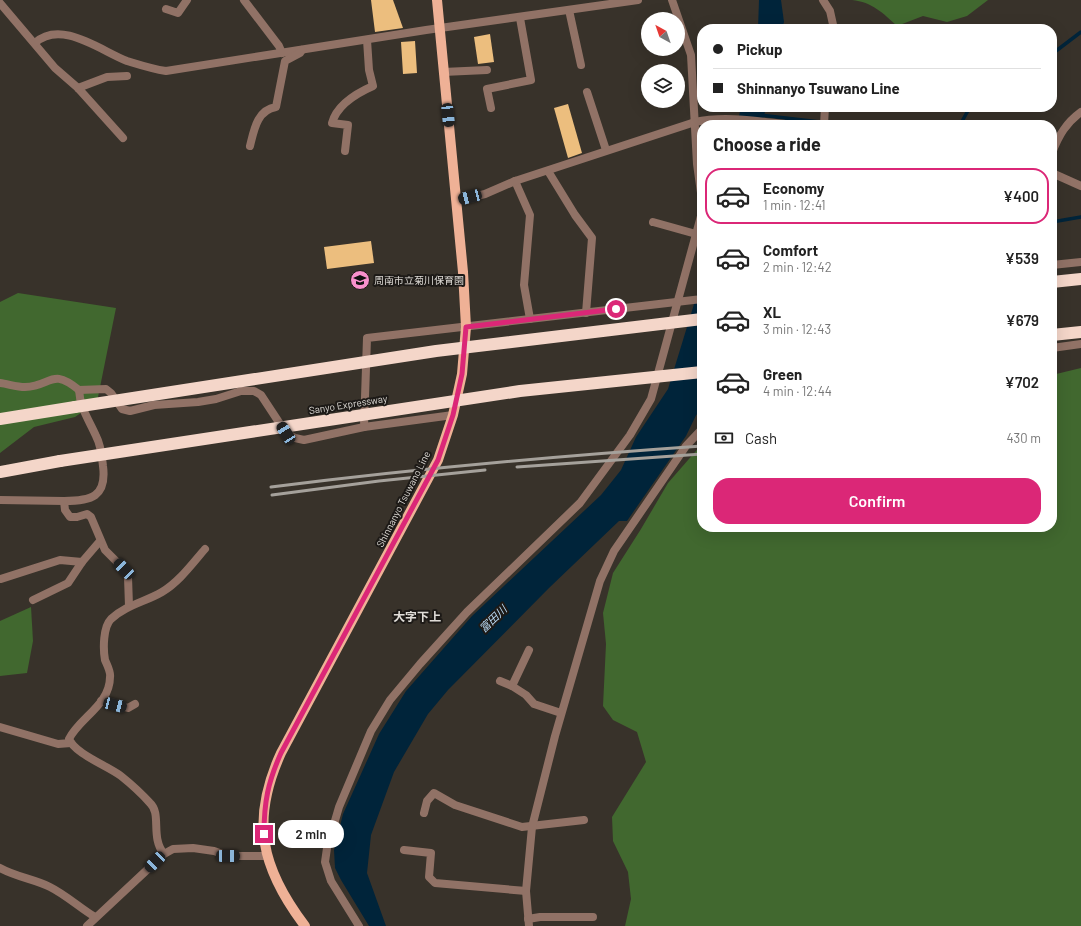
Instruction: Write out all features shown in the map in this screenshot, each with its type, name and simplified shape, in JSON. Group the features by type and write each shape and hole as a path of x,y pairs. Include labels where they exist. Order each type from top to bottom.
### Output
{"highway":[{"path":"1057,281 1081,279"},
{"path":"0,418 436,351 697,320"},
{"path":"1057,334 1081,332"},
{"name":"Sanyo Expressway","path":"0,472 60,461 520,391 697,373"}],"main road":[{"name":"Shinnanyo Tsuwano Line","path":"305,926 285,898 267,856 264,834 264,810 270,777 281,753 438,460 453,415 462,374 466,327 463,272 437,0"}],"street":[{"path":"166,9 178,13 187,0"},
{"path":"244,0 279,46 282,53"},
{"path":"35,43 39,39 62,34 78,37 126,60 154,70 166,71 303,49 638,0"},
{"path":"672,0 691,55 697,164"},
{"path":"823,0 830,12 833,24"},
{"path":"0,4 55,68 78,88 123,138"},
{"path":"569,10 580,65"},
{"path":"491,108 487,89 531,80 520,18"},
{"path":"345,151 348,125 332,123 334,116 345,103 373,86 369,70 367,40"},
{"path":"250,146 255,123 268,108 276,107 285,61 300,53 303,49"},
{"path":"443,72 487,70"},
{"path":"78,88 107,77 127,76"},
{"path":"587,92 606,150"},
{"path":"1057,140 1068,122 1081,112"},
{"path":"702,120 730,120"},
{"path":"456,201 485,194 515,181 697,121"},
{"path":"548,171 575,215 592,238 586,313"},
{"path":"1057,175 1081,186"},
{"path":"515,181 530,214 524,285 530,319"},
{"path":"653,222 696,234"},
{"path":"359,926 331,881 325,862 327,848 339,807 370,732 390,700 467,612 580,503 603,473 614,454 630,435 651,399 680,301 697,230"},
{"path":"1057,264 1081,262"},
{"path":"364,426 367,338 697,299"},
{"path":"1057,347 1081,344"},
{"path":"0,383 25,387 57,378 69,382 79,390 106,389 111,392 122,409 130,411 154,405 198,402 216,399 240,391 254,391 261,394 286,433 295,438 304,440 364,426 453,415"},
{"path":"0,500 81,501 94,497 102,489 104,477 102,452 97,437 80,402 79,390"},
{"path":"593,917 540,917 528,923 526,892 532,827 537,798 600,581 614,551 686,446 697,434"},
{"path":"64,501 65,510 70,516 77,517 88,514 91,517 100,542 105,550 124,569 128,577 129,606"},
{"path":"33,600 68,583 82,562 100,542"},
{"path":"164,854 156,842 155,813 152,804 121,776 80,752 69,739 73,731 92,714 101,701 111,677 105,659 106,628 110,620 129,606 163,591 183,574 205,549"},
{"path":"1,579 60,560 82,562"},
{"path":"512,686 529,650"},
{"path":"500,681 512,686 534,704 561,713"},
{"path":"101,701 128,708 135,704"},
{"path":"0,727 58,744 71,743"},
{"path":"424,813 427,801 434,793 456,805 522,827 584,820"},
{"path":"87,926 164,854 174,849 193,848 214,851 228,856 267,856"},
{"path":"404,850 431,854 429,877 435,883 526,892"},
{"path":"0,868 19,877 37,881 52,888 95,917"}],"green space":[{"path":"852,0 988,0 967,16 947,22 923,16 902,24 895,24 882,13 866,3"},
{"path":"18,293 116,308 97,402 75,417 34,427 0,453 0,302"},
{"path":"1081,368 1081,926 625,926 631,899 628,872 613,841 612,817 646,762 637,732 613,720 603,706 606,644 603,613 613,573 668,483 697,450 697,532 1057,532 1057,374"},
{"path":"31,607 33,641 27,673 0,676 0,621"}],"water":[{"path":"759,0 781,0 783,24 758,24"},
{"path":"740,112 765,112 763,120 738,120"},
{"name":"富田川","path":"697,294 697,413 686,436 627,521 619,521 549,588 448,690 428,714 394,772 371,835 367,873 386,926 369,926 335,868 334,850 343,814 379,734 406,691 472,616 601,495 621,470 636,437 668,389"}],"building":[{"path":"371,0 393,0 403,28 375,32"},
{"path":"490,34 494,62 478,64 474,37"},
{"path":"415,41 417,73 403,74 401,42"},
{"path":"568,104 582,153 568,158 554,108"},
{"path":"371,241 374,263 327,269 324,247"}],"waterway":[{"path":"1057,50 1081,32"},
{"path":"963,120 967,112"},
{"path":"760,115 803,120"},
{"path":"1057,221 1081,217"}],"railway":[{"path":"271,487 378,474 594,454 697,446"},
{"path":"517,467 697,454"},
{"path":"272,495 379,481 485,470"}],"place":[{"name":"周南市立菊川保育園","path":"360,280"}],"district":[{"name":"大字下上","path":"417,617"}],"route":[{"path":"264,834 264,810 270,777 281,753 438,460 453,415 462,374 466,327 616,309"}]}
